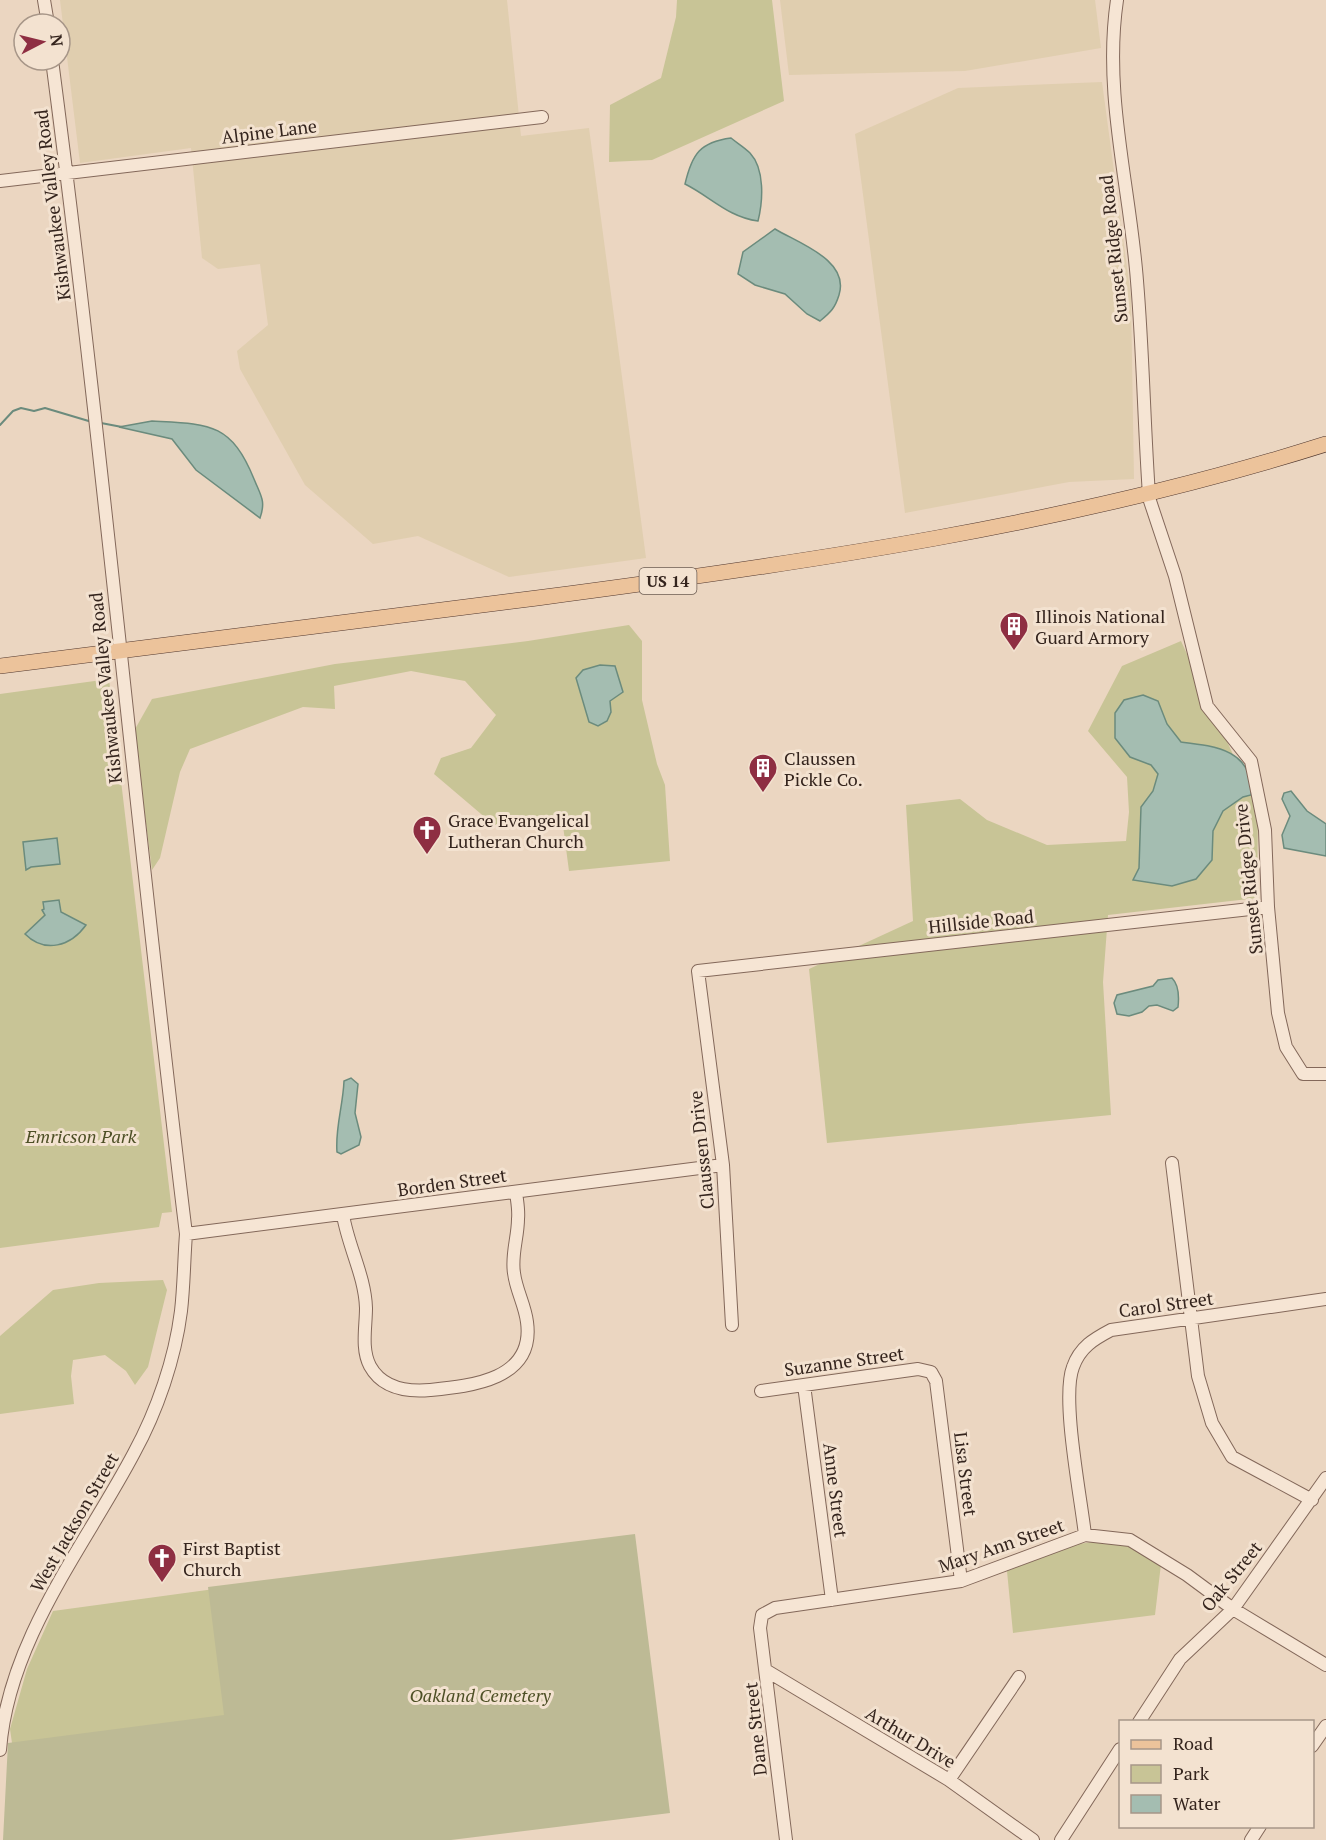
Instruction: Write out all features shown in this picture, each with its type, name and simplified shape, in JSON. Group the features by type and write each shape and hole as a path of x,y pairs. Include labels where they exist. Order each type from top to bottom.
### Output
{"main road":[{"name":"US 14","path":"0,666 706,576 858,553 1148,495 1326,444"}],"street":[{"name":"Sunset Ridge Road","path":"1117,0 1112,30 1112,73 1137,281 1148,495"},
{"name":"Kishwaukee Valley Road","path":"54,72 67,172 186,1234 181,1312"},
{"name":"Alpine Lane","path":"0,181 542,117"},
{"name":"Sunset Ridge Drive","path":"1148,495 1175,576 1208,706 1251,762 1265,830 1268,907 1278,1013 1287,1047 1303,1074 1326,1074"},
{"name":"Hillside Road","path":"698,971 1268,907"},
{"name":"Claussen Drive","path":"698,971 723,1164 732,1325"},
{"path":"1172,1163 1203,1400 1212,1423 1232,1457 1312,1500"},
{"name":"Borden Street","path":"186,1234 723,1164"},
{"path":"343,1215 364,1295 364,1351 370,1367 381,1379 403,1390 437,1389 491,1381 512,1368 526,1343 527,1322 513,1272 513,1245 519,1221 516,1192"},
{"name":"Carol Street","path":"1085,1535 1069,1398 1073,1367 1087,1343 1111,1330 1326,1299"},
{"name":"West Jackson Street","path":"0,1749 9,1700 38,1624 135,1452 155,1406 171,1356 181,1312"},
{"name":"Suzanne Street","path":"761,1391 918,1369 932,1372"},
{"name":"Lisa Street","path":"932,1372 936,1381 961,1581"},
{"name":"Anne Street","path":"804,1384 832,1600"},
{"name":"Oak Street","path":"1140,1720 1180,1659 1233,1609 1326,1478"},
{"name":"Mary Ann Street","path":"762,1615 775,1608 961,1581 1085,1535 1130,1540 1187,1575 1233,1609 1326,1665"},
{"name":"Dane Street","path":"762,1615 760,1628 786,1840"},
{"name":"Arthur Drive","path":"767,1671 949,1780 1034,1840"},
{"path":"949,1780 1019,1677"},
{"path":"1314,1743 1326,1726"},
{"path":"1061,1840 1119,1751"}],"shaded area":[{"path":"60,0 507,0 521,136 589,128 646,558 509,577 418,536 373,544 305,485 240,369 237,351 268,325 260,264 218,269 202,258 191,148 80,163 69,72 72,72 72,12 61,12"},
{"path":"780,0 1095,0 1101,48 965,71 789,75"},
{"path":"1102,82 1131,297 1134,479 1069,482 905,513 855,134 958,88"}],"green space":[{"path":"677,0 772,0 784,101 652,160 609,162 610,105 661,78 676,17"},
{"path":"629,625 642,641 642,700 657,764 665,785 670,861 569,871 562,818 494,825 434,774 441,758 471,748 496,715 465,681 411,671 334,686 335,709 303,707 190,749 180,772 160,858 152,870 134,731 152,699 335,664 528,641"},
{"path":"1181,641 1258,809 1257,898 1108,915 1103,982 1111,1115 827,1143 809,969 913,921 906,805 960,799 987,820 1047,845 1126,841 1129,812 1127,777 1088,731 1122,666"},
{"name":"Emricson Park","path":"109,679 172,1212 162,1213 159,1227 0,1248 0,694"},
{"path":"163,1280 167,1290 148,1367 135,1385 126,1371 105,1355 73,1360 71,1376 74,1404 0,1414 0,1336 53,1290 99,1283"},
{"name":"Oakland Cemetery","path":"635,1534 670,1813 451,1840 3,1840 8,1743 224,1715 208,1587"},
{"path":"1100,1541 1127,1543 1161,1564 1155,1615 1013,1633 1007,1571 1078,1544"},
{"path":"229,1587 249,1740 14,1757 10,1729 27,1669 53,1611"}],"water":[{"path":"731,138 750,153 758,168 762,195 758,221 729,211 685,184 694,157 699,151 712,143"},
{"path":"775,229 820,254 837,272 840,283 839,295 832,310 820,321 807,314 785,294 755,285 738,274 743,252"},
{"path":"152,421 203,426 226,436 245,460 259,490 263,503 260,518 196,470 172,439 119,427"},
{"path":"600,665 615,666 623,692 610,701 611,712 607,721 598,726 589,722 576,678 583,670"},
{"path":"1143,695 1158,701 1167,724 1181,742 1230,753 1246,768 1250,780 1251,795 1243,797 1223,811 1213,831 1212,860 1196,879 1172,886 1133,880 1139,868 1141,807 1153,791 1158,774 1151,765 1130,757 1115,738 1115,713 1124,700"},
{"path":"1291,791 1307,811 1326,824 1326,856 1284,848 1282,835 1290,816 1282,799 1284,793"},
{"path":"57,838 60,864 31,867 26,870 23,842"},
{"path":"59,900 61,912 86,925 80,932 57,945 41,944 25,934 45,915 42,910 44,909 43,902"},
{"path":"1172,978 1176,984 1178,996 1178,1007 1173,1011 1157,1005 1149,1006 1142,1012 1129,1016 1117,1014 1114,1003 1117,995 1153,986 1158,980"},
{"path":"351,1078 358,1084 355,1113 361,1137 359,1145 341,1154 337,1152 338,1126 344,1081"}],"waterway":[{"path":"0,425 13,411 21,408 34,411 45,408 92,422"},
{"path":"101,423 122,427"}],"place":[{"name":"Illinois National Guard Armory","path":"1014,652"},
{"name":"Claussen Pickle Co.","path":"763,794"},
{"name":"Grace Evangelical Lutheran Church","path":"427,856"},
{"name":"First Baptist Church","path":"162,1584"}]}
